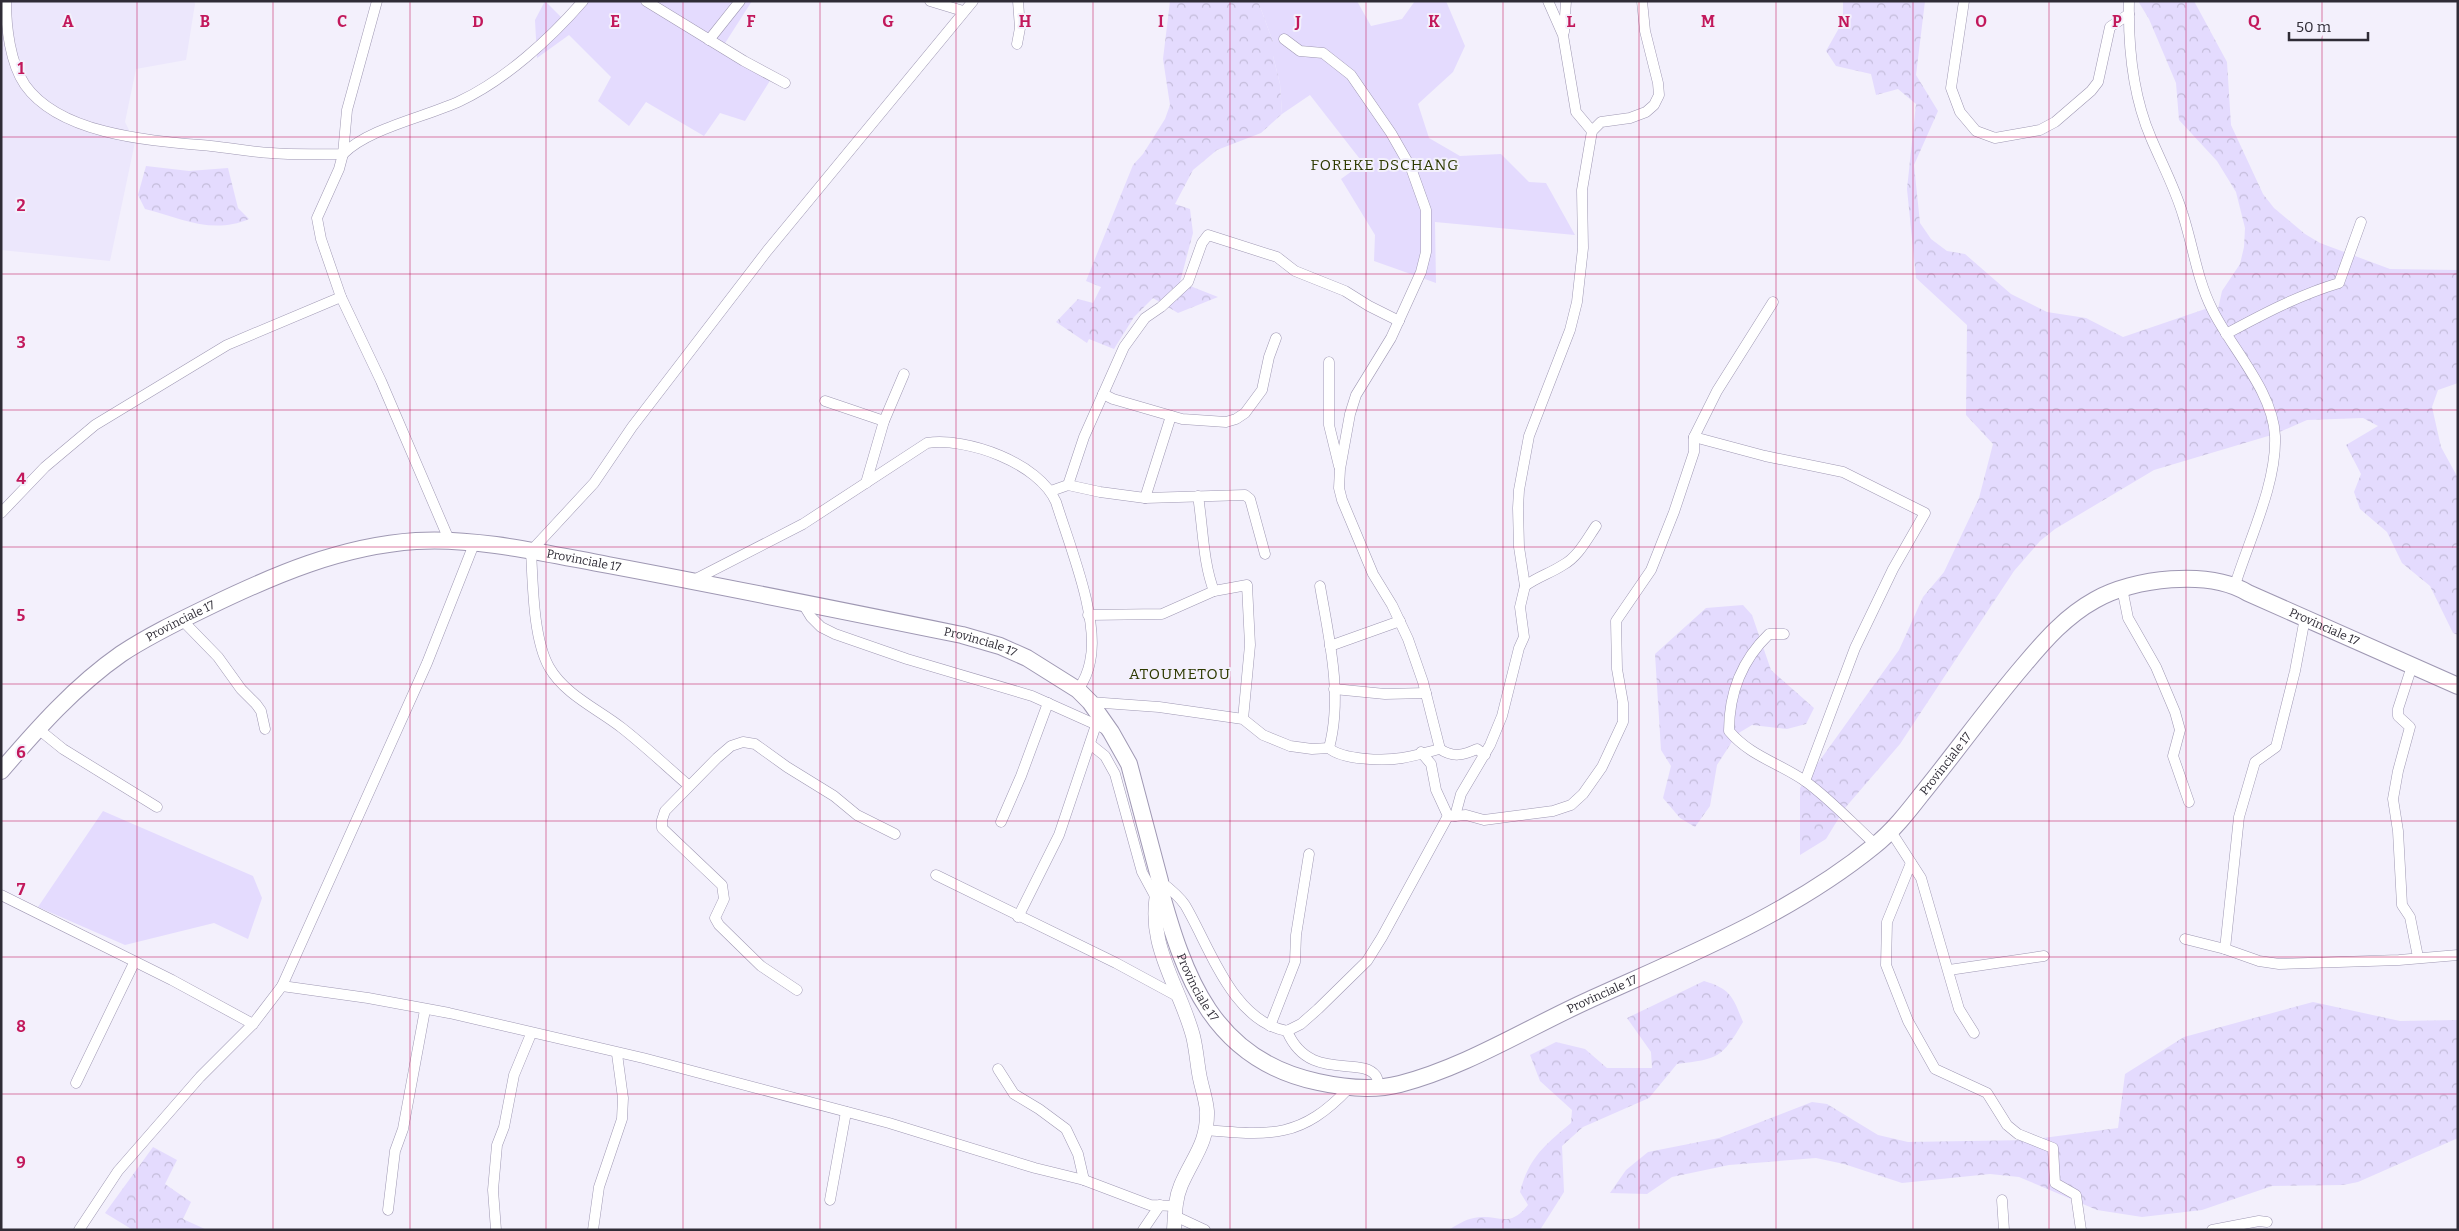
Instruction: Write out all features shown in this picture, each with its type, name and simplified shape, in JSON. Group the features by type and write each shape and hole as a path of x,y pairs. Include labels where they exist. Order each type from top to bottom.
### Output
{"main road":[{"name":"Provinciale 17","path":"1,771 38,728 69,698 120,655 182,620 264,580 372,545 418,540 531,551 693,581 962,635 1000,646 1028,658 1078,690 1090,702 1103,728 1130,764 1158,888 1183,963 1207,1010 1233,1039 1254,1056 1284,1074 1348,1088 1379,1087 1397,1085 1439,1070 1757,923 1822,886 1876,845 1890,830 1931,784 1998,695 2052,632 2076,612 2098,598 2122,588 2148,581 2175,579 2234,585 2458,686"}],"street":[{"path":"6,1 6,20 16,66 26,85 47,106 88,126 164,141 271,153 343,154 358,142 460,101 507,73 583,1"},
{"path":"377,1 347,110 343,154 339,169 317,218 320,239 341,297 392,406 450,542"},
{"path":"646,1 709,40 785,83"},
{"path":"709,40 740,1"},
{"path":"930,1 963,11"},
{"path":"688,785 621,727 576,696 558,680 548,666 541,644 531,551 594,483 632,427 761,258 973,1"},
{"path":"1017,44 1020,28 1018,1"},
{"path":"1548,1 1563,35 1576,112 1592,131"},
{"path":"1563,35 1566,1"},
{"path":"1090,744 1105,756 1115,774 1142,872 1158,888 1184,904 1224,978 1246,1007 1270,1026 1287,1031 1301,1024 1367,961 1451,816 1461,794 1484,755 1502,716 1519,648 1524,637 1520,607 1525,586 1518,508 1524,458 1538,410 1570,330 1577,302 1583,248 1582,190 1592,131 1601,122 1630,118 1646,112 1654,105 1658,95 1658,83 1645,31 1642,1"},
{"path":"1964,1 1951,88 1960,112 1976,131 1996,138 2040,130 2055,122 2092,91 2098,82 2110,27 2129,14"},
{"path":"2129,1 2138,98 2151,137 2170,177 2211,307 2257,384 2270,414 2275,434 2270,478 2234,585"},
{"path":"1284,39 1300,51 1324,53 1351,75 1391,133 1411,168 1426,210 1426,252 1421,272 1399,321 1356,395 1345,436 1339,488 1342,500 1373,574 1400,621 1408,640 1426,693 1440,749 1445,753 1460,756 1477,749 1484,755"},
{"path":"2226,334 2289,301 2314,290 2339,283 2361,222"},
{"path":"1068,485 1084,437 1124,347 1134,330 1188,282 1202,243 1208,235 1277,257 1295,271 1345,291 1368,306 1399,321"},
{"path":"1,512 45,467 95,425 227,345 341,297"},
{"path":"1451,816 1466,815 1484,820 1553,811 1571,805 1584,794 1602,767 1623,722 1623,702 1617,669 1616,621 1651,570 1674,512 1694,452 1694,437 1717,391 1773,302"},
{"path":"1103,394 1113,399 1172,416 1226,422 1245,413 1262,390 1269,357 1276,338"},
{"path":"1329,362 1329,425 1340,469"},
{"path":"866,482 884,421 904,374"},
{"path":"825,401 884,421"},
{"path":"1145,498 1172,416"},
{"path":"1694,437 1765,456 1843,472 1924,513 1893,569 1855,648 1805,781"},
{"path":"693,581 803,524 927,443 940,441 981,448 1023,466 1051,491 1081,580 1088,616 1091,660 1086,676 1078,690"},
{"path":"1051,491 1068,485 1100,492 1145,498 1238,494 1250,499 1265,554"},
{"path":"1198,496 1208,575 1214,592"},
{"path":"1525,586 1565,564 1577,554 1596,526"},
{"path":"79,1230 118,1171 200,1078 253,1024 282,986 427,663 474,544"},
{"path":"1088,616 1162,614 1214,592 1247,585 1250,645 1243,719"},
{"path":"1320,586 1330,646 1334,689 1334,716 1329,748"},
{"path":"2122,588 2128,618 2156,667 2175,712 2180,730 2173,756 2189,802"},
{"path":"803,604 810,617 820,627 835,634 907,659 1032,696 1103,728 1090,744 1059,835 1018,917"},
{"path":"2225,949 2239,817 2255,762 2276,747 2295,671 2305,618"},
{"path":"182,620 205,642 241,689 256,704 261,711 265,729"},
{"path":"1330,646 1400,621"},
{"path":"1784,634 1769,634 1753,649 1731,697 1728,732 1738,743 1752,753 1805,781 1876,845"},
{"path":"2412,666 2398,709 2398,716 2410,726 2398,770 2393,799 2398,831 2402,905 2410,917 2418,957"},
{"path":"1334,689 1386,694 1426,693"},
{"path":"1090,702 1159,706 1243,719 1263,735 1290,746 1312,749 1329,748 1334,753 1380,759 1400,759 1421,752 1440,749"},
{"path":"1001,822 1022,776 1048,703"},
{"path":"38,728 64,748 157,806"},
{"path":"797,990 761,966 724,930 715,918 724,899 722,885 662,828 665,811 688,785 732,746 743,742 755,744 787,767 834,796 857,815 894,834"},
{"path":"1421,752 1431,764 1436,790 1451,816"},
{"path":"1890,830 1921,878 1949,970 1958,1009 1974,1033"},
{"path":"1270,1026 1295,962 1296,935 1309,854"},
{"path":"1911,863 1887,922 1886,966 1908,1021 1935,1069 1987,1093 2006,1125 2018,1134 2053,1148 2055,1183 2076,1195 2081,1230"},
{"path":"936,875 1018,917 1116,963 1176,996"},
{"path":"1158,888 1157,934 1166,970 1192,1036 1206,1108 1207,1130 1204,1141 1181,1186 1175,1211 1174,1230"},
{"path":"1,895 79,932 253,1024"},
{"path":"2185,939 2225,949 2259,961 2279,964 2399,960 2458,954"},
{"path":"1949,970 2044,956"},
{"path":"76,1083 134,962"},
{"path":"282,986 368,998 449,1013 617,1054 643,1058 889,1123 1035,1168 1084,1180 1150,1205 1160,1205 1175,1211 1205,1230"},
{"path":"388,1210 395,1151 403,1128 425,1010"},
{"path":"1287,1031 1297,1049 1308,1057 1324,1064 1362,1068 1372,1072 1377,1076 1379,1087"},
{"path":"496,1230 493,1190 496,1145 504,1127 514,1075 531,1034"},
{"path":"593,1230 598,1187 622,1120 623,1098 617,1054"},
{"path":"998,1070 1014,1094 1040,1109 1066,1129 1078,1154 1084,1180"},
{"path":"1207,1130 1272,1134 1311,1119 1332,1105 1348,1088"},
{"path":"830,1200 846,1112"},
{"path":"2002,1200 2004,1230"},
{"path":"1143,1230 1160,1205"},
{"path":"2212,1230 2259,1221 2267,1222"}],"shaded area":[{"path":"1,1 194,1 186,60 136,69 125,122 135,142 110,261 1,250"}],"green space":[{"path":"545,1 565,21 581,1 752,1 720,51 771,79 745,121 720,113 704,136 646,102 629,126 598,101 611,77 569,35 537,58 535,20"},
{"path":"1170,1 1258,1 1273,42 1273,56 1280,84 1282,114 1261,133 1217,150 1193,170 1175,204 1190,209 1193,233 1180,282 1218,297 1178,313 1153,298 1134,317 1114,349 1089,339 1087,343 1056,322 1078,299 1093,303 1101,287 1086,281 1133,165 1143,154 1165,119 1170,105 1163,59"},
{"path":"1258,1 1357,1 1371,26 1402,19 1415,1 1446,1 1465,46 1453,72 1418,104 1429,138 1460,156 1501,154 1529,182 1546,183 1575,235 1435,222 1436,283 1374,261 1375,235 1341,179 1363,163 1310,95 1282,114 1280,84 1273,56 1273,42"},
{"path":"1843,1 1925,1 1916,75 1938,111 1914,165 1920,223 1931,239 1947,251 1965,254 2011,294 2047,312 2086,318 2123,337 2211,307 2218,309 2222,291 2240,264 2244,247 2245,228 2236,192 2217,161 2179,120 2176,83 2149,19 2138,1 2194,1 2227,62 2231,125 2263,194 2274,208 2305,234 2320,243 2390,269 2458,270 2458,383 2438,390 2432,407 2441,447 2458,478 2458,635 2453,633 2430,586 2402,563 2387,532 2360,509 2354,492 2361,474 2346,445 2378,426 2363,418 2307,420 2275,434 2154,470 2055,529 2040,541 2014,571 1900,744 1845,808 1826,839 1800,855 1800,788 1899,650 1923,597 1944,572 1979,498 1993,444 1966,415 1967,325 1916,278 1907,189 1916,104 1898,89 1876,95 1871,74 1836,66 1826,51 1843,21"},
{"path":"146,166 189,171 228,168 238,208 249,219 235,224 209,225 145,209 138,195"},
{"path":"1743,605 1752,615 1771,670 1814,708 1806,724 1787,729 1752,725 1737,734 1717,765 1710,806 1695,827 1680,818 1663,798 1671,766 1661,750 1655,654 1706,608"},
{"path":"103,811 253,876 262,898 248,939 214,923 125,945 38,907"},
{"path":"1704,981 1720,987 1730,995 1743,1022 1736,1034 1718,1055 1677,1064 1649,1098 1583,1127 1562,1146 1564,1192 1540,1230 1448,1230 1471,1219 1482,1217 1508,1219 1521,1213 1528,1205 1520,1192 1533,1161 1546,1145 1571,1123 1572,1110 1540,1081 1530,1055 1556,1042 1585,1049 1607,1068 1652,1068 1651,1052 1627,1018"},
{"path":"2313,1002 2400,1021 2458,1020 2458,1138 2358,1182 2343,1185 2272,1186 2202,1210 2142,1217 2097,1210 2019,1177 1990,1174 1902,1183 1844,1164 1816,1158 1729,1165 1672,1177 1647,1194 1610,1193 1626,1170 1648,1152 1719,1138 1812,1102 1827,1104 1878,1135 1908,1142 2029,1140 2118,1128 2125,1074 2184,1037"},
{"path":"153,1147 177,1160 165,1184 191,1202 183,1219 207,1230 133,1230 105,1213"}],"district":[{"name":"FOREKE DSCHANG","path":"1385,165"},
{"name":"ATOUMETOU","path":"1180,674"}]}
